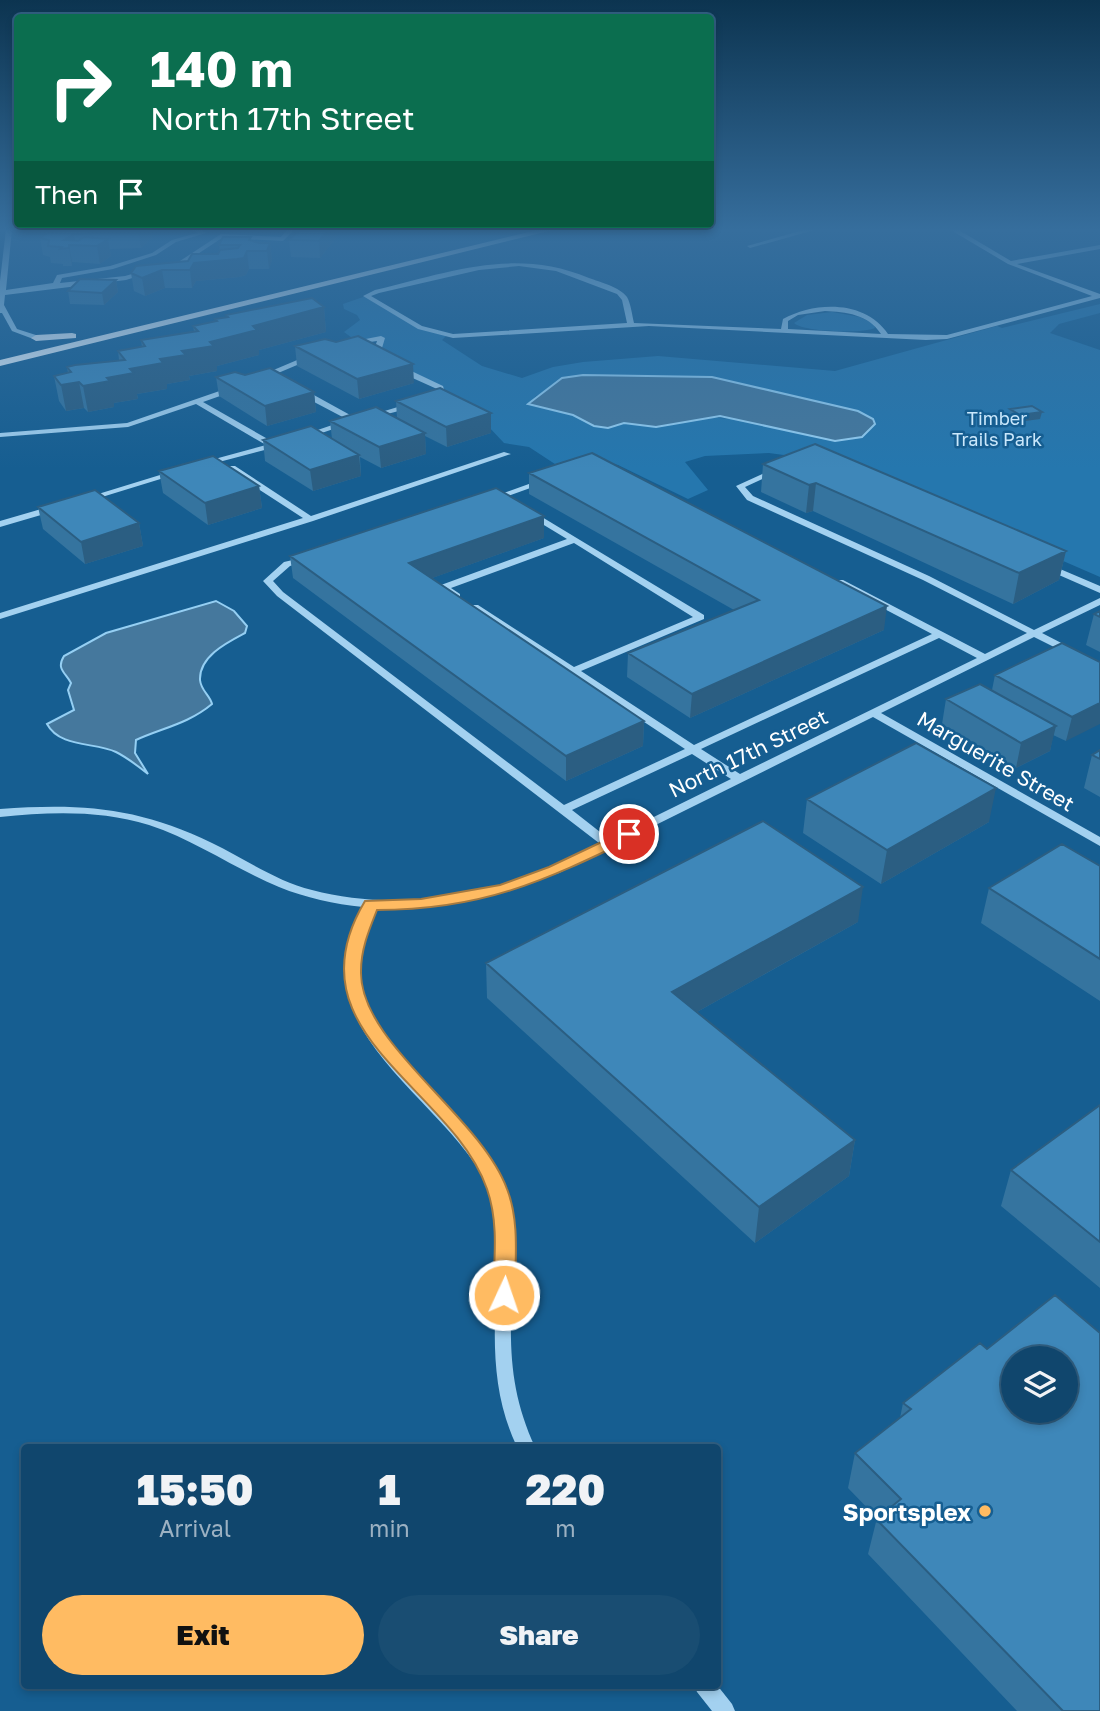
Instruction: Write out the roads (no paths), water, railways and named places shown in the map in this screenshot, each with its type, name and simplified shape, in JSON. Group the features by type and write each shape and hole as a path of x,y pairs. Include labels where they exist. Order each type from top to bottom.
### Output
{"main road":[{"path":"36,338 59,338 213,309"},
{"path":"0,363 221,309"},
{"path":"0,357 158,320"}],"street":[{"path":"4,309 14,330 36,338"},
{"path":"386,309 420,328 453,336 631,324 947,337 1052,309"},
{"path":"627,309 631,324"},
{"path":"784,331 786,320 796,314 835,310 873,318 882,326 886,336"},
{"path":"343,345 355,340 381,338 378,348 368,354 380,359"},
{"path":"0,435 128,425 198,402 318,355"},
{"path":"392,365 440,388 442,396 430,399"},
{"path":"269,374 280,380"},
{"path":"291,386 357,421"},
{"path":"198,402 272,445"},
{"path":"296,438 418,403"},
{"path":"194,468 284,442"},
{"path":"0,616 507,454"},
{"path":"220,460 310,519"},
{"path":"78,502 181,472"},
{"path":"476,504 552,479"},
{"path":"501,496 512,502"},
{"path":"0,524 65,505"},
{"path":"522,508 701,617 573,671"},
{"path":"574,540 444,587 739,779"},
{"path":"313,556 288,564 268,581 280,594 608,844"},
{"path":"835,580 984,657"},
{"name":"North 17th Street","path":"0,813 84,808 118,811 156,822 298,889 370,904 421,904 461,900 505,889 555,870 1100,601"},
{"path":"563,810 941,633"},
{"path":"1032,633 1100,667"},
{"name":"Marguerite Street","path":"873,713 1100,842"},
{"path":"370,904 354,950 352,975 365,1021 382,1045 465,1135 497,1189 505,1218 505,1389 524,1444"},
{"path":"707,1689 725,1711"}],"lane":[{"path":"786,467 740,486 750,498 926,578 1032,633"},
{"path":"1039,563 1100,590"}],"place":[{"name":"Sportsplex","path":"985,1511"}],"park label":[{"name":"Timber Trails Park","path":"997,428"}]}
